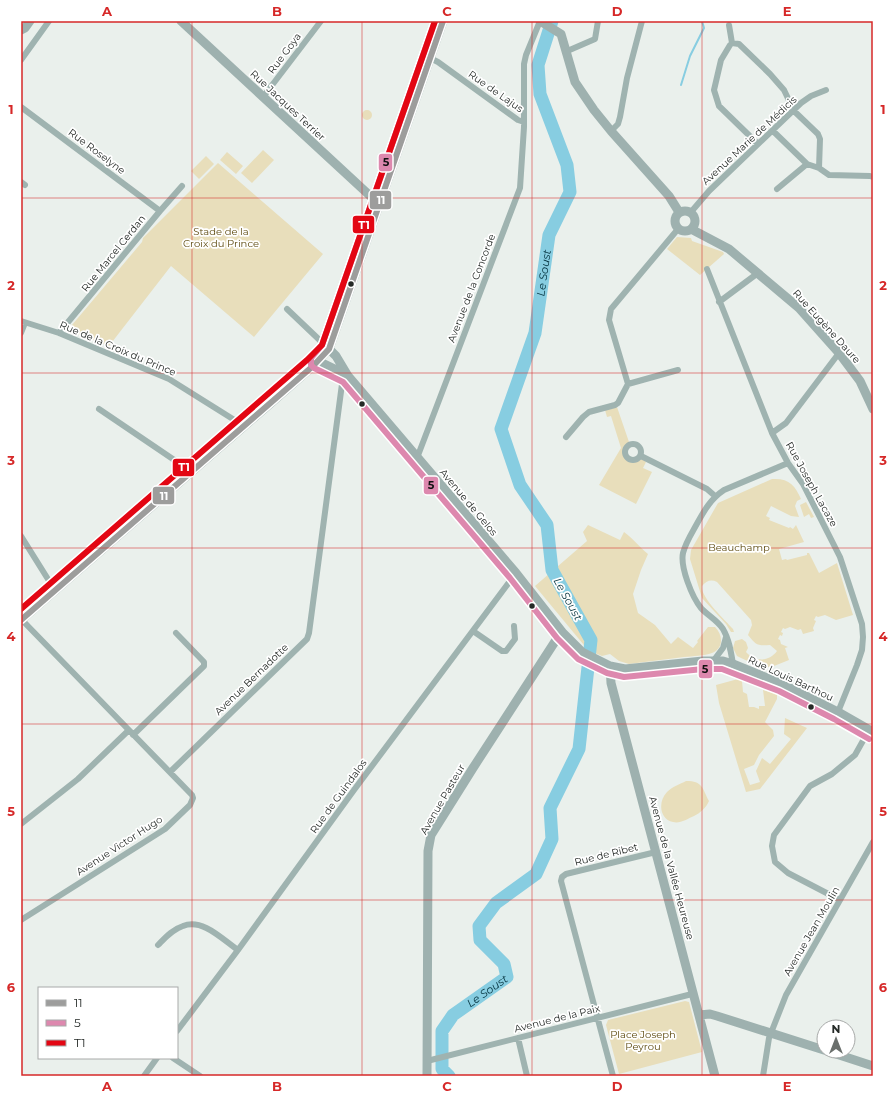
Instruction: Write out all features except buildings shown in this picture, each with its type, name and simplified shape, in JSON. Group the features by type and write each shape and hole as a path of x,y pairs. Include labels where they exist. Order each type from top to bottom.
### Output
{"street":[{"path":"21,30 25,28 30,21"},
{"path":"21,60 49,21"},
{"name":"Rue Jacques Terrier","path":"181,21 380,205"},
{"name":"Rue Goya","path":"263,97 321,21"},
{"path":"170,772 21,620 192,472 318,361 329,349 443,21"},
{"path":"565,52 595,39 598,21"},
{"path":"611,131 618,124 620,117 627,78 642,21"},
{"path":"541,22 561,34 575,82 594,110 669,196 679,212"},
{"name":"Rue de Lajus","path":"430,58 438,62 518,120 524,122 524,64 526,55 541,22"},
{"path":"729,25 732,43 721,60 714,90 719,106 758,144"},
{"path":"732,43 739,44 770,74 784,90 794,112 818,134 820,139 819,168"},
{"name":"Avenue Marie de Médicis","path":"691,212 709,190 774,131 794,112 801,103 811,96 826,90"},
{"name":"Rue Roselyne","path":"21,107 160,211"},
{"name":"Avenue de la Concorde","path":"417,458 520,188 524,122"},
{"path":"774,131 807,164 819,168 829,175 873,177"},
{"path":"777,190 807,164"},
{"name":"Rue Marcel Cerdan","path":"59,333 182,186"},
{"path":"685,210 691,212 696,221 693,227 690,230 684,231 678,228 674,220 679,212 685,210"},
{"path":"566,437 582,417 589,412 615,406 618,403 628,384 609,320 611,309 678,228"},
{"name":"Rue Eugène Daure","path":"690,230 729,249 799,308 839,353 860,381 873,409"},
{"name":"Rue Joseph Lacaze","path":"707,269 772,433 788,463 803,484 840,557 862,624 862,650 838,712"},
{"path":"719,302 758,273"},
{"path":"287,309 329,349"},
{"path":"21,333 23,322"},
{"name":"Rue de la Croix du Prince","path":"23,322 59,333 169,379 244,426"},
{"name":"Avenue de Gelos","path":"329,349 336,356 348,376 516,573 563,633 582,652 600,662"},
{"path":"772,433 786,423 839,353"},
{"path":"318,361 348,376"},
{"path":"628,384 678,370"},
{"name":"Avenue Bernadotte","path":"170,772 307,639 342,384 348,376"},
{"path":"99,409 192,472"},
{"path":"641,456 707,489 715,496"},
{"path":"733,664 726,637 720,625 702,609 696,601 682,562 685,546 707,505 715,496 724,490 788,463"},
{"path":"21,536 51,584 56,589"},
{"name":"Rue de Guindalos","path":"178,1030 516,573"},
{"path":"473,631 502,651 506,651 515,639 514,626"},
{"path":"21,824 78,779 204,666 204,662 176,633"},
{"name":"Avenue Pasteur","path":"427,1076 432,1060 428,859 431,835 477,761 556,640 563,633"},
{"path":"714,660 723,648 726,637"},
{"name":"Rue Louis Barthou","path":"600,662 625,669 714,660 733,664 777,681 838,712 871,731"},
{"name":"Avenue de la Vallée Heureuse","path":"610,666 611,683 692,994 715,1076"},
{"path":"840,900 788,873 775,862 772,846 774,835 810,786 832,774 854,755 871,731"},
{"name":"Avenue Victor Hugo","path":"21,920 165,829 190,804 193,798 192,795 170,772"},
{"name":"Avenue Jean Moulin","path":"763,1076 770,1033 786,995 873,842"},
{"name":"Rue de Ribet","path":"598,1017 561,881 562,877 566,874 656,852"},
{"path":"158,945 172,932 183,926 192,924 204,926 238,950"},
{"name":"Avenue de la Paix","path":"432,1060 692,994"},
{"path":"699,1015 710,1014 816,1048"},
{"path":"598,1017 613,1076"},
{"path":"518,1038 527,1076"},
{"path":"144,1076 156,1059"},
{"path":"174,1059 200,1076"},
{"path":"851,1059 873,1066"}],"green space":[{"path":"365,110 369,110 371,111 371,119 365,120 362,117 362,113"},
{"path":"263,150 274,160 252,183 241,173"},
{"path":"227,152 243,166 236,174 220,160"},
{"path":"206,156 214,164 199,179 191,171"},
{"name":"Stade de la Croix du Prince","path":"218,163 323,254 254,337 171,266 109,346 74,333 72,325 142,242 143,238"},
{"path":"677,237 691,238 692,241 723,252 724,254 700,275 667,249"},
{"path":"617,407 629,442 624,451 625,458 629,462 635,462 642,459 646,462 643,468 652,472 636,504 599,485 621,448 611,416 607,417 605,410"},
{"name":"Beauchamp","path":"772,479 783,480 791,483 801,499 797,501 795,506 799,517 791,516 771,506 766,516 770,518 769,520 789,528 790,527 793,529 796,525 804,542 779,549 782,560 807,555 807,553 809,553 819,573 837,563 853,615 836,620 825,615 818,617 816,616 814,620 816,621 813,628 814,631 803,634 801,629 798,630 790,627 785,629 783,628 781,632 783,633 782,636 780,635 778,639 780,640 781,644 788,647 785,648 789,660 774,666 763,668 737,656 733,648 735,641 742,639 746,642 748,648 746,652 758,659 766,659 774,655 777,651 770,645 759,645 753,641 748,635 752,625 751,620 717,582 711,581 705,583 702,586 702,591 709,602 733,629 734,632 731,632 726,624 702,598 690,559 691,550 718,503"},
{"path":"806,502 814,517 811,518 809,514 804,517 800,505"},
{"path":"588,525 620,540 624,532 648,554 633,594 638,613 655,625 671,644 678,637 693,648 708,627 715,627 721,637 719,648 716,651 706,655 629,664 619,661 610,654 602,656 588,650 535,586 587,541 583,532"},
{"path":"738,679 742,681 743,692 747,694 749,707 759,709 759,706 765,706 763,690 777,694 777,699 765,722 773,730 774,736 759,755 754,765 744,769 750,785 760,782 756,771 762,758 770,764 791,739 784,734 785,718 807,728 760,789 746,792 719,703 716,685"},
{"path":"686,781 692,781 699,784 709,801 705,808 696,815 681,822 673,822 668,820 663,814 661,809 662,800 669,790"},
{"name":"Place Joseph Peyrou","path":"685,1001 689,1002 702,1052 619,1074 606,1025 608,1020"}],"waterway":[{"name":"Le Soust","path":"449,1076 442,1069 442,1031 453,1015 507,977 504,964 480,940 479,926 496,903 536,874 552,839 550,808 579,749 591,640 552,570 547,525 520,485 501,429 535,333 549,235 570,192 567,165 540,94 538,65 552,21"},
{"path":"681,85 690,56 704,28 702,21"}],"transit line":[{"name":"5","path":"435,21 322,345 311,358 311,365 314,368 343,382 510,578 557,638 578,659 607,673 624,677 703,669 722,669 779,691 869,739"},
{"name":"T1","path":"21,609 307,360 322,345 435,21"},
{"name":"11","path":"21,620 313,366 329,349 443,21"}]}
